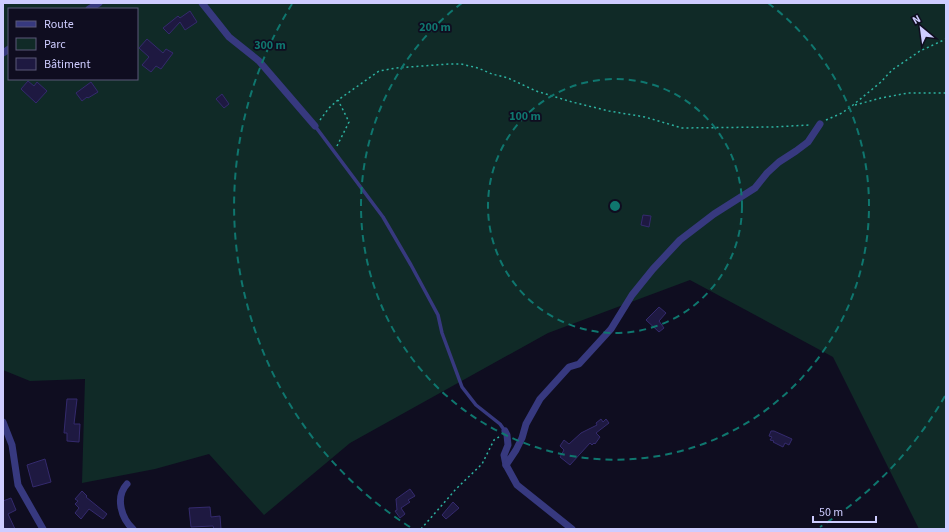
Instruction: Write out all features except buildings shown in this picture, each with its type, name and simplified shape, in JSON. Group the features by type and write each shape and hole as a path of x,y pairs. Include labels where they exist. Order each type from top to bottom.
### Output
{"street":[{"path":"202,3 229,37 259,61 315,126"},
{"path":"506,465 516,450 522,438 526,424 540,399 569,367 579,364 592,347 611,329 632,295 652,269 680,240 714,214 755,188 766,173 808,142 820,124"},
{"path":"3,422 12,444 18,485 43,529"},
{"path":"506,432 508,445 504,455 506,465 517,485 572,529"},
{"path":"126,484 122,489 120,497 122,511 133,529"}],"lane":[{"path":"315,126 383,217 424,288 438,316 442,333 462,387 476,405 500,424 506,432"}],"path":[{"path":"315,126 329,108 338,100 379,71 431,65 461,64 508,78 536,91 572,102 609,111 645,117 682,128 772,127 820,124 853,105 881,82 892,70 920,51 946,39"},
{"path":"853,105 908,93 946,94"},
{"path":"334,151 349,122 338,100"},
{"path":"421,529 456,489 482,464 494,440 506,432"}],"green space":[{"path":"3,3 946,3 946,529 919,529 833,357 690,280 548,333 350,443 264,515 209,454 155,469 82,483 85,379 30,381 3,370"}]}
